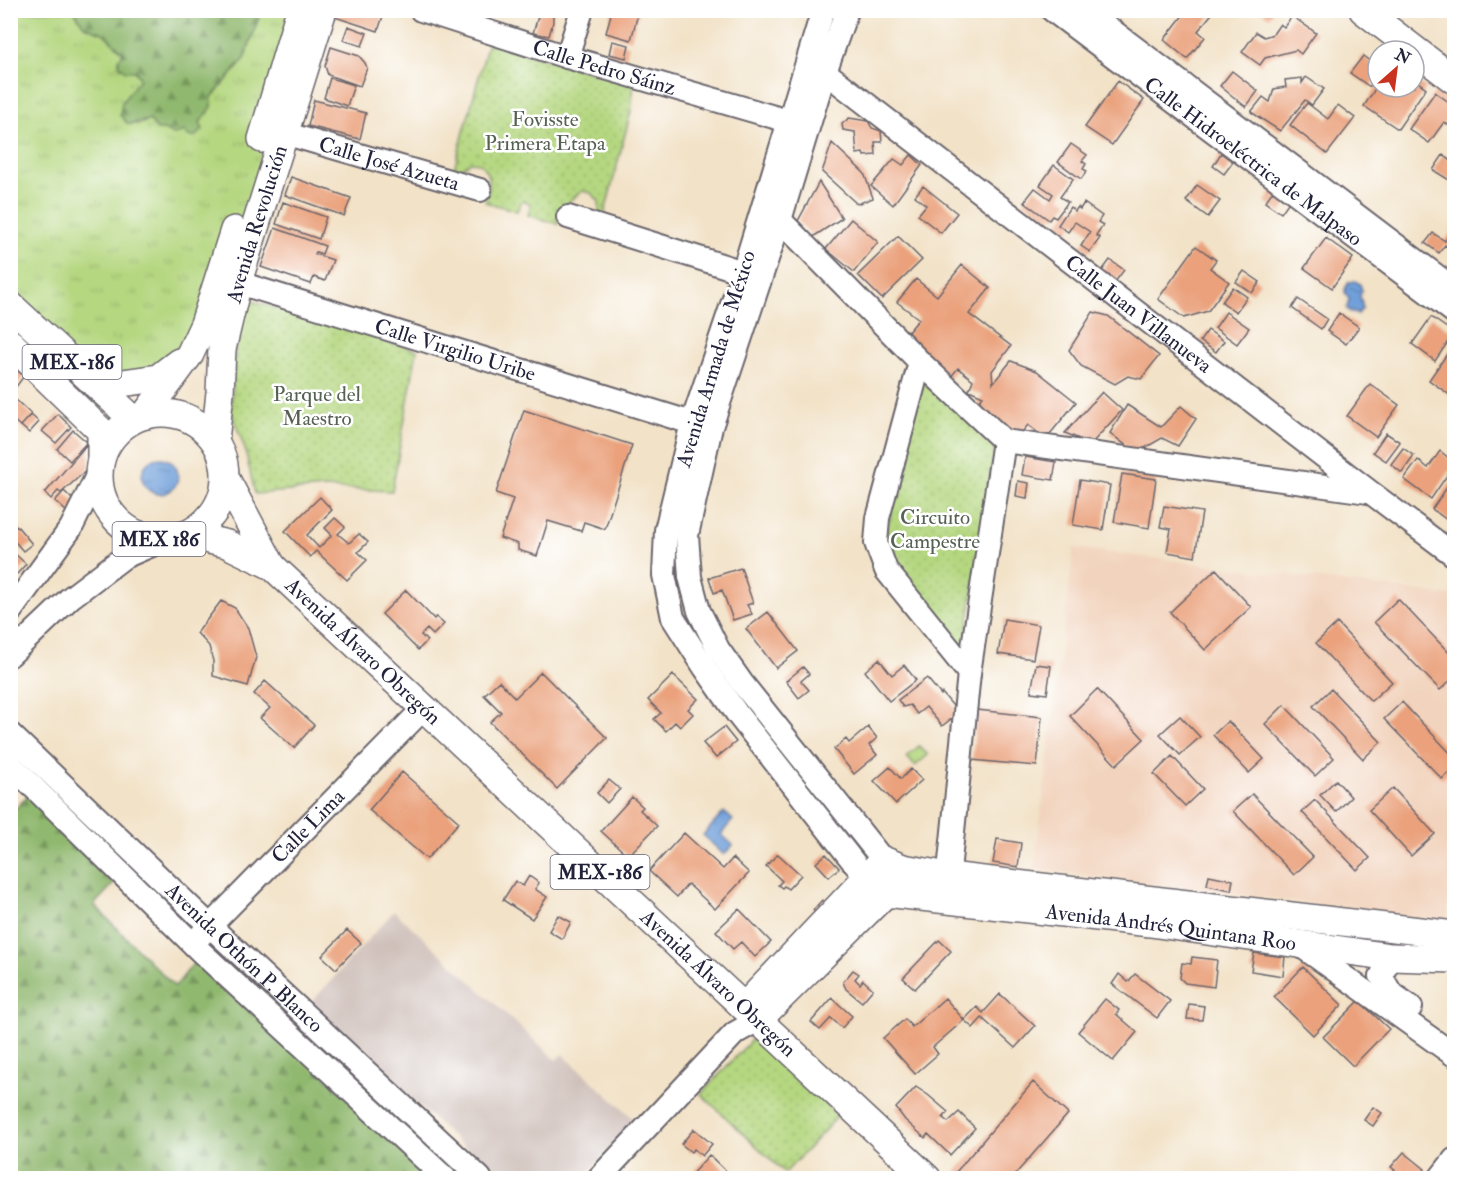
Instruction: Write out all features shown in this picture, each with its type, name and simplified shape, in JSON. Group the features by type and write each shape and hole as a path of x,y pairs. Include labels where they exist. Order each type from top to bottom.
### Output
{"main road":[{"name":"Avenida Revolución","path":"215,441 229,279 274,131 300,10"},
{"name":"Avenida Revolución","path":"274,131 323,10"},
{"path":"1363,10 1455,80"},
{"name":"Avenida Revolución","path":"139,417 190,354 229,279"},
{"name":"MEX-186","path":"10,305 92,380 139,417"},
{"name":"Avenida Álvaro Obregón","path":"10,343 101,431 101,495 111,514 118,521 126,528 145,537 176,537 228,544 272,566 424,708 746,1020 927,1179"},
{"path":"92,380 115,384 158,378 190,354"},
{"path":"100,466 108,442 119,429 139,417 164,413 184,417 202,427 215,441"},
{"name":"Avenida Álvaro Obregón","path":"215,441 223,459 226,479 272,566"},
{"name":"MEX 186","path":"176,537 202,525 214,512 222,497 226,479"},
{"path":"746,1020 885,875"},
{"name":"Avenida Andrés Quintana Roo","path":"885,875 947,887 1391,957 1420,945 1455,935"},
{"name":"Avenida Andrés Quintana Roo","path":"947,887 1420,945 1455,958"}],"street":[{"name":"Calle Pedro Sáinz","path":"421,10 567,57 788,121"},
{"path":"567,57 582,10"},
{"name":"Avenida Armada de México","path":"824,10 743,272 692,423 666,530 664,575 673,618 738,715 885,875"},
{"name":"Avenida Armada de México","path":"847,10 711,427 687,535 690,577 699,611 718,649 885,875"},
{"name":"Calle Hidroeléctrica de Malpaso","path":"1052,10 1323,202 1455,289"},
{"name":"Calle Hidroeléctrica de Malpaso","path":"1085,10 1455,312"},
{"name":"Calle Juan Villanueva","path":"825,72 1455,555"},
{"name":"Calle José Azueta","path":"274,131 480,190"},
{"path":"568,217 743,272"},
{"path":"780,220 920,362 1004,441 1370,492"},
{"name":"Calle Virgilio Uribe","path":"229,279 692,423"},
{"path":"920,362 878,518 876,543 886,570 969,673"},
{"path":"947,887 969,673 1004,441"},
{"path":"10,612 71,528 100,466"},
{"path":"10,655 70,598 124,557 176,537"},
{"name":"Calle Lima","path":"193,943 424,708"},
{"name":"Avenida Othón P. Blanco","path":"10,734 210,926 480,1179"},
{"name":"Avenida Othón P. Blanco","path":"10,764 193,943 445,1179"},
{"path":"1296,942 1455,1037"},
{"path":"1391,957 1381,976 1387,998 1455,1055"},
{"path":"599,1179 746,1020"},
{"path":"1440,1179 1455,1160"}],"shaded area":[{"path":"1074,548 1454,596 1454,860 1447,921 1034,869"},
{"path":"394,911 556,1060 562,1054 635,1120 583,1178 498,1178 309,1005"}],"green space":[{"path":"10,11 74,11 84,26 103,33 117,45 140,79 120,115 128,124 139,124 151,120 164,130 185,131 200,122 209,111 212,97 244,60 261,11 323,11 230,330 80,420 11,356"},
{"path":"75,11 261,11 244,60 212,97 212,107 200,122 203,130 194,137 188,136 185,131 173,135 164,130 157,130 150,120 128,124 120,115 122,102 140,79 136,71 126,71 119,65 119,58 124,53 103,33 84,26"},
{"name":"Fovisste Primera Etapa","path":"488,43 634,84 631,111 604,216 599,213 599,201 591,193 582,191 565,205 558,224 528,215 531,204 522,201 517,211 485,202 489,182 487,173 480,163 470,162 452,176"},
{"name":"Parque del Maestro","path":"239,297 417,350 392,491 324,488 255,494 245,449 231,412"},
{"name":"Circuito Campestre","path":"923,378 995,445 964,652 896,568 886,532"},
{"path":"919,746 928,755 915,766 907,757"},
{"path":"32,790 121,876 94,905 175,987 199,956 432,1178 11,1178 11,814"},
{"path":"754,1037 838,1116 785,1173 701,1094"}],"water":[{"path":"1355,281 1360,284 1362,290 1360,296 1363,308 1358,314 1351,313 1347,309 1349,299 1345,292 1349,282"},
{"path":"160,458 172,464 178,476 172,488 160,494 148,488 142,476 148,464"},
{"path":"724,812 733,820 721,834 733,845 724,855 703,835"}],"building":[{"path":"338,10 385,10 378,31 335,17"},
{"path":"540,10 553,10 553,22 549,36 533,33"},
{"path":"612,10 639,10 631,40 606,33"},
{"path":"1187,10 1215,10 1198,31 1205,37 1187,59 1164,40"},
{"path":"1260,10 1274,10 1269,17"},
{"path":"1292,16 1316,33 1301,54 1296,50 1265,58 1260,65 1242,52 1256,32 1264,37 1273,34 1280,24 1284,27"},
{"path":"348,26 367,33 362,46 343,40"},
{"path":"612,41 629,45 626,58 609,54"},
{"path":"331,47 359,56 365,63 367,68 360,86 328,75 325,66"},
{"path":"1363,56 1366,58 1366,84 1350,73"},
{"path":"1232,71 1258,91 1246,107 1220,86"},
{"path":"1306,77 1324,89 1312,105 1305,100 1280,131 1251,112 1263,97 1270,102 1274,89 1286,87 1285,80 1302,78 1302,83"},
{"path":"330,78 354,85 347,106 324,98"},
{"path":"1118,81 1144,100 1112,145 1085,127"},
{"path":"1435,92 1454,106 1454,129 1444,122 1429,143 1409,129"},
{"path":"1368,99 1418,99 1398,129 1364,106"},
{"path":"314,100 366,113 360,139 308,126"},
{"path":"1307,103 1328,119 1338,105 1355,118 1327,154 1290,125"},
{"path":"849,118 868,121 872,128 881,131 882,142 875,142 876,155 857,154 855,132 843,130 842,124"},
{"path":"832,143 864,173 873,198 857,204 822,172"},
{"path":"1071,144 1087,155 1082,161 1086,164 1083,169 1087,171 1081,179 1058,162"},
{"path":"1221,153 1233,162 1224,174 1213,166"},
{"path":"911,155 922,165 893,205 871,186 894,159 903,165"},
{"path":"1443,155 1454,163 1454,172 1449,180 1433,170"},
{"path":"1054,165 1073,179 1060,197 1068,202 1056,218 1052,216 1049,220 1024,202 1035,188 1050,199 1053,194 1040,185"},
{"path":"291,177 351,198 344,216 285,195"},
{"path":"819,182 842,218 813,237 798,221"},
{"path":"1197,185 1220,201 1208,217 1186,201"},
{"path":"1277,185 1293,196 1281,213 1265,202"},
{"path":"923,186 957,213 941,233 918,215 926,205 915,196"},
{"path":"283,202 326,217 319,239 276,224"},
{"path":"1084,203 1102,216 1098,222 1103,225 1096,235 1100,238 1090,252 1081,246 1090,232 1075,222 1068,232 1058,225 1070,207 1075,211 1078,207 1080,209"},
{"path":"851,219 878,242 854,272 826,249"},
{"path":"275,228 325,246 322,254 316,252 315,254 333,260 325,281 314,277 311,284 261,267"},
{"path":"1453,230 1454,252 1445,245 1439,253 1425,243 1433,233 1445,241"},
{"path":"898,236 922,260 882,299 858,275"},
{"path":"1326,238 1353,258 1332,288 1304,268"},
{"path":"1196,246 1216,260 1210,268 1229,282 1208,311 1184,318 1158,299"},
{"path":"1110,260 1124,270 1115,282 1101,272"},
{"path":"962,265 990,288 969,314 1011,346 992,371 993,383 1011,361 1037,371 1076,402 1046,439 1028,425 1017,438 975,405 983,396 969,390 973,380 958,368 950,378 902,339 919,319 897,302 916,279 937,296"},
{"path":"1244,271 1260,282 1252,293 1236,282"},
{"path":"1233,287 1247,297 1236,312 1222,302"},
{"path":"1298,299 1327,319 1321,329 1292,308"},
{"path":"1093,312 1108,316 1159,356 1141,379 1128,376 1115,384 1081,366 1069,350"},
{"path":"1226,312 1249,328 1237,344 1215,328"},
{"path":"1339,313 1359,327 1346,344 1327,331"},
{"path":"1431,317 1454,333 1435,361 1412,344"},
{"path":"1208,330 1224,341 1216,352 1200,341"},
{"path":"1454,344 1454,398 1429,380"},
{"path":"12,367 24,376 10,395 10,370"},
{"path":"1370,384 1399,405 1376,437 1347,416"},
{"path":"1102,392 1122,410 1091,444 1065,433"},
{"path":"16,400 31,414 20,426 10,417 10,405"},
{"path":"1127,405 1161,427 1181,406 1196,419 1178,446 1162,438 1136,453 1110,433"},
{"path":"524,410 632,445 605,529 584,522 581,531 548,521 537,556 518,550 518,544 500,538 513,499 496,493"},
{"path":"58,414 71,427 56,443 42,431"},
{"path":"31,415 39,422 29,433 21,426"},
{"path":"73,430 87,442 70,461 57,449"},
{"path":"1386,433 1400,442 1386,461 1373,452"},
{"path":"88,443 90,467 51,499 45,493"},
{"path":"1403,448 1414,456 1402,473 1391,464"},
{"path":"1440,451 1454,462 1454,465 1431,499 1404,479 1418,460 1428,468"},
{"path":"1025,457 1056,462 1053,480 1022,475"},
{"path":"1122,474 1156,479 1149,528 1114,522"},
{"path":"1080,480 1110,485 1103,530 1073,525"},
{"path":"1018,481 1029,483 1027,498 1016,496"},
{"path":"1450,483 1454,486 1454,525 1432,509"},
{"path":"64,491 77,504 68,513 55,501"},
{"path":"320,497 332,510 307,535 319,548 332,535 325,528 335,518 345,527 338,534 349,543 359,534 368,542 358,552 367,560 347,580 316,551 310,557 285,531"},
{"path":"1164,506 1202,512 1195,557 1167,552 1171,529 1160,527"},
{"path":"17,526 32,544 23,551 10,536 10,532"},
{"path":"13,552 26,564 17,574 10,568 10,555"},
{"path":"741,568 753,603 747,605 752,614 733,620 722,590 714,593 709,578"},
{"path":"1216,569 1251,607 1205,650 1170,612"},
{"path":"406,590 434,619 436,617 444,624 433,635 427,629 421,635 427,641 418,650 382,614"},
{"path":"1398,599 1454,658 1454,677 1440,690 1374,622"},
{"path":"221,601 235,608 248,628 256,657 248,686 213,676 213,661 209,646 197,633"},
{"path":"768,612 798,651 776,668 746,629"},
{"path":"1004,619 1039,625 1033,659 998,654"},
{"path":"1337,623 1392,682 1371,701 1316,643"},
{"path":"879,659 892,675 904,665 916,680 889,701 865,671"},
{"path":"1036,664 1051,666 1047,694 1031,692"},
{"path":"803,667 809,674 801,681 809,690 799,698 786,681"},
{"path":"541,672 607,738 557,789 490,722 501,712 484,695 499,681 515,698"},
{"path":"673,675 698,699 688,709 693,714 680,727 675,722 666,731 654,719 661,713 648,700"},
{"path":"927,678 959,713 942,726 926,707 917,714 910,705 903,707 898,700"},
{"path":"265,681 314,725 294,748 260,718 270,708 254,694"},
{"path":"1097,689 1144,739 1116,765 1070,716"},
{"path":"1331,689 1381,742 1363,759 1313,706"},
{"path":"1402,702 1454,757 1454,767 1442,779 1384,719"},
{"path":"1284,705 1334,758 1315,776 1265,724"},
{"path":"977,710 1042,717 1037,766 972,760"},
{"path":"1180,716 1200,737 1180,755 1160,734"},
{"path":"1228,721 1264,759 1249,773 1213,735"},
{"path":"724,727 736,742 716,758 703,743"},
{"path":"868,727 877,738 869,745 877,755 854,774 834,749 846,739 849,743"},
{"path":"1172,756 1203,789 1185,806 1154,774"},
{"path":"890,767 901,779 911,769 922,780 896,804 874,781"},
{"path":"402,772 459,822 427,859 369,810"},
{"path":"609,780 620,789 607,803 597,793"},
{"path":"1336,780 1351,797 1336,812 1320,795"},
{"path":"1393,788 1435,834 1411,856 1369,810"},
{"path":"1252,794 1313,857 1294,875 1233,811"},
{"path":"632,797 643,807 640,810 657,826 628,856 601,831"},
{"path":"1315,800 1370,858 1357,870 1302,812"},
{"path":"684,833 723,869 733,858 749,873 715,909 688,884 677,897 649,871"},
{"path":"997,839 1021,843 1018,867 993,863"},
{"path":"778,854 801,875 788,889 778,885 782,881 766,866"},
{"path":"826,854 839,868 829,877 816,863"},
{"path":"1209,875 1233,880 1231,890 1207,885"},
{"path":"529,876 539,883 535,889 547,897 532,919 503,900 515,881 523,886"},
{"path":"822,900 828,906 819,916 813,910"},
{"path":"739,909 771,942 755,957 741,942 733,949 716,931"},
{"path":"558,915 571,922 562,939 549,931"},
{"path":"347,930 361,943 336,969 322,956"},
{"path":"939,940 951,951 915,989 903,978"},
{"path":"1254,953 1285,957 1283,976 1251,971"},
{"path":"1192,957 1217,960 1214,987 1185,983 1180,978 1182,963 1191,964"},
{"path":"1303,967 1342,1005 1313,1035 1274,997"},
{"path":"853,970 859,974 855,979 860,984 863,980 873,989 862,1002 846,989 843,982"},
{"path":"1119,974 1128,982 1135,974 1170,1001 1157,1018 1112,984"},
{"path":"1000,994 1035,1026 1015,1048 982,1018 973,1028 964,1020 977,1007 983,1013"},
{"path":"832,998 852,1016 842,1028 831,1018 820,1030 811,1022"},
{"path":"945,998 964,1020 933,1047 938,1054 915,1074 883,1038 905,1019 912,1027"},
{"path":"1105,999 1119,1010 1116,1014 1137,1032 1113,1061 1078,1032"},
{"path":"1359,1001 1389,1029 1353,1066 1323,1037"},
{"path":"1189,1004 1204,1006 1202,1020 1187,1019"},
{"path":"1033,1082 1068,1114 1012,1178 963,1178 956,1172"},
{"path":"916,1087 948,1112 943,1118 948,1122 959,1112 975,1128 950,1155 928,1134 925,1138 905,1120 896,1108"},
{"path":"1373,1107 1382,1113 1373,1126 1364,1120"},
{"path":"694,1129 712,1144 702,1156 694,1149 691,1152 681,1144"},
{"path":"1404,1152 1425,1169 1417,1178 1405,1178 1391,1167"},
{"path":"709,1155 729,1174 725,1178 689,1177"}]}
